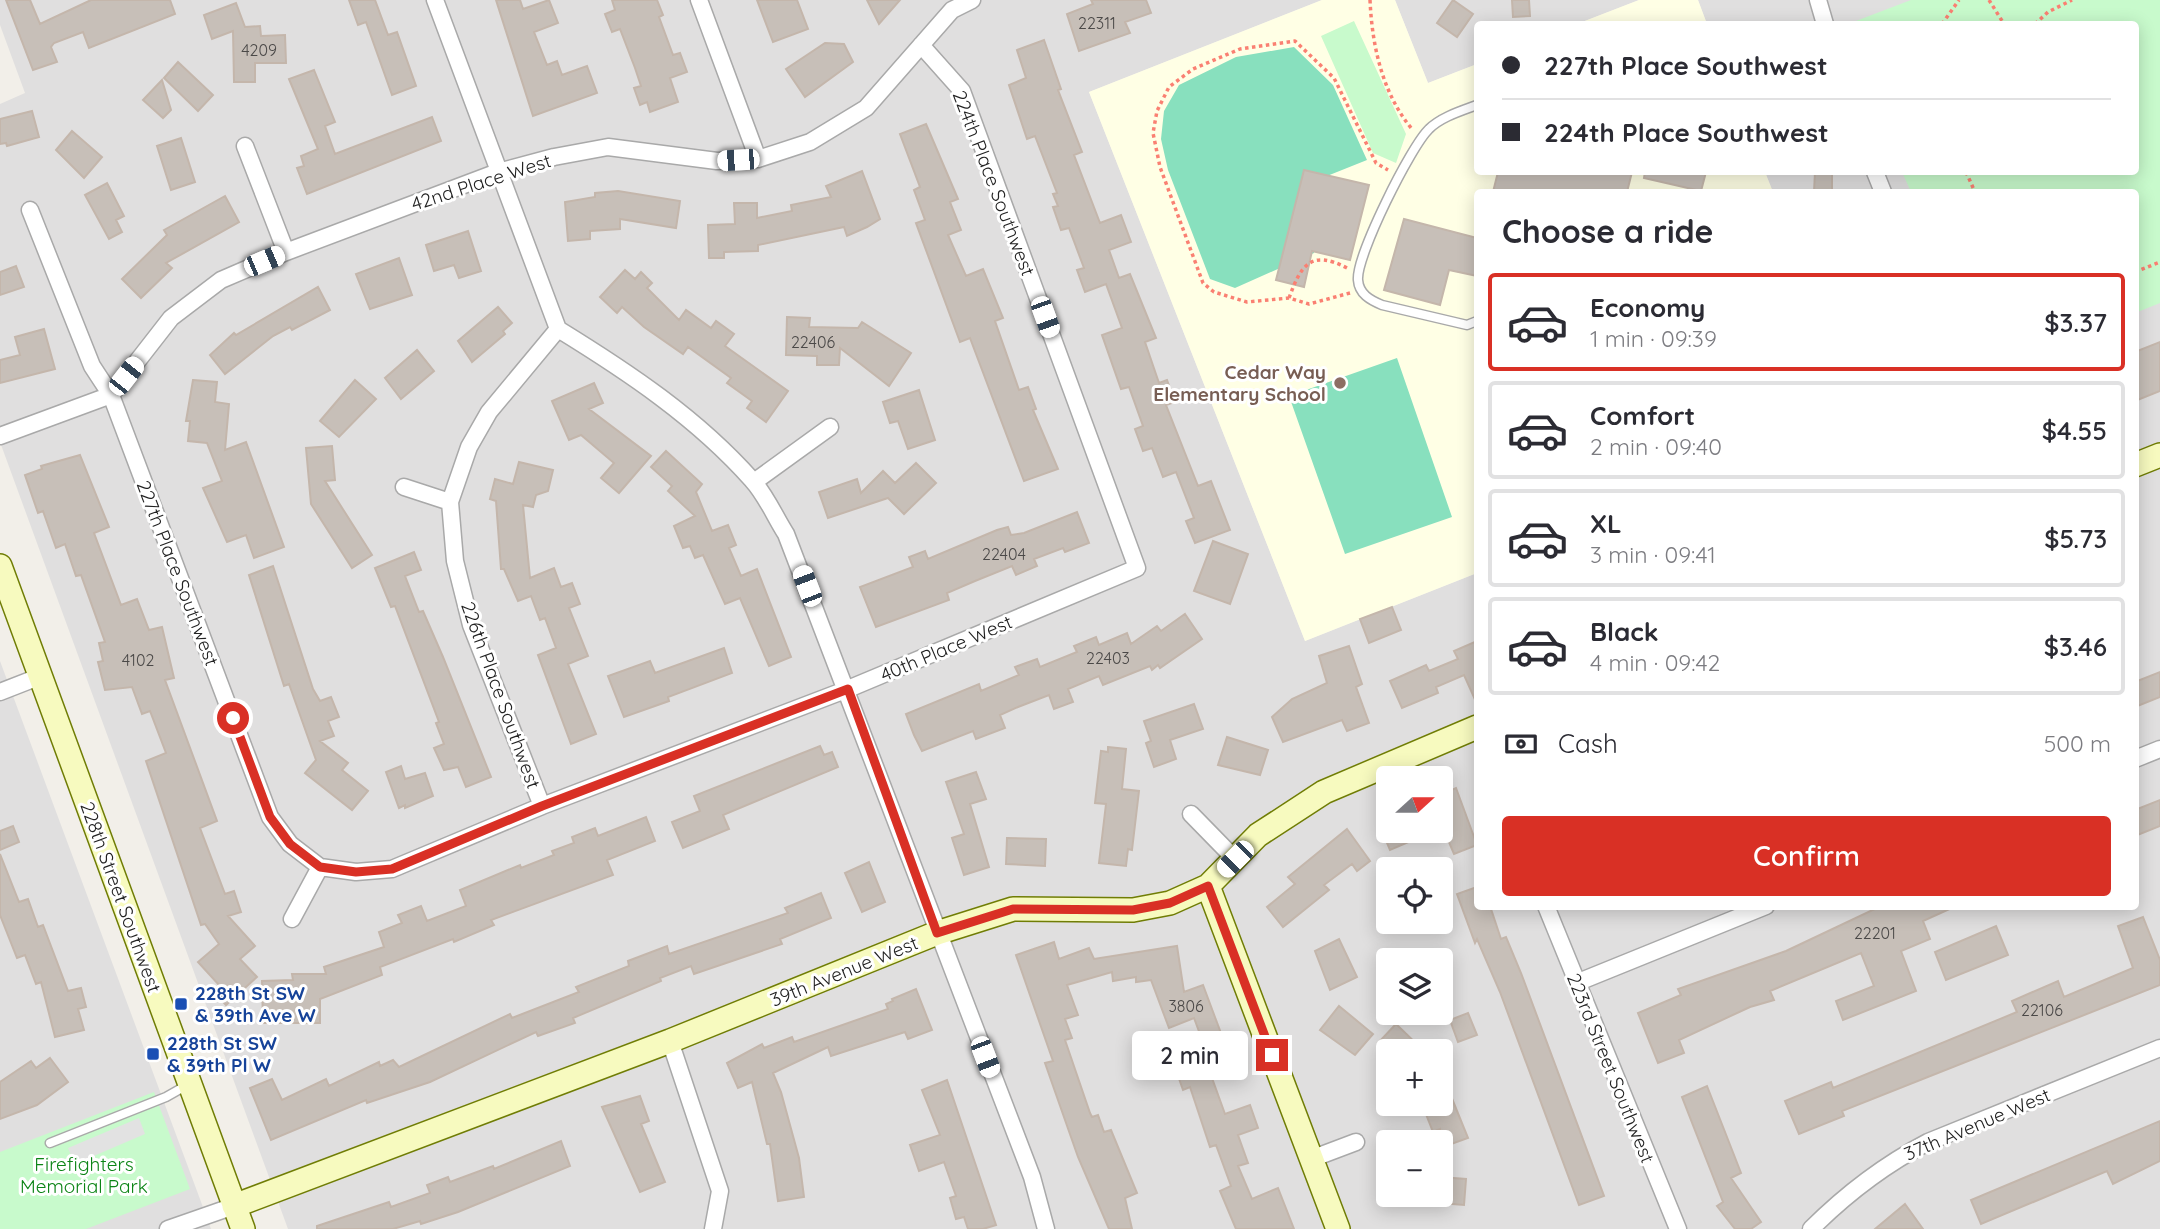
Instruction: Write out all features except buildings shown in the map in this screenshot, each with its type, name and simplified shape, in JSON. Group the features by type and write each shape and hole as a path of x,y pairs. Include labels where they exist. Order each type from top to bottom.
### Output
{"street":[{"path":"435,0 558,329 629,373 704,433 754,482 786,534 848,689 937,933 1032,1177 1046,1229"},
{"path":"699,0 758,159"},
{"name":"42nd Place West","path":"111,395 171,318 221,280 286,252 498,173 554,157 608,147 717,161 758,159 810,142 866,108 921,45 950,5 972,0"},
{"path":"1818,0 1824,21"},
{"name":"224th Place Southwest","path":"921,45 962,91 1137,568"},
{"path":"246,146 286,252"},
{"name":"227th Place Southwest","path":"30,210 92,366 111,395 270,817 290,844 320,867"},
{"path":"404,487 450,502 469,447 489,412 558,329"},
{"path":"0,436 111,395"},
{"path":"754,482 830,427"},
{"path":"2139,464 2160,455"},
{"name":"226th Place Southwest","path":"450,502 455,561 471,625 542,806"},
{"name":"228th Street Southwest","path":"0,566 243,1229"},
{"name":"40th Place West","path":"320,867 356,872 392,869 542,806 848,689 1137,568"},
{"path":"0,692 41,676"},
{"name":"39th Avenue West","path":"234,1206 670,1041 937,933 1013,909 1133,910 1170,903 1208,886 1258,835 1324,792 1474,731"},
{"path":"2139,757 2160,749"},
{"path":"1191,814 1235,859"},
{"path":"292,919 320,867"},
{"path":"1208,886 1338,1229"},
{"name":"223rd Street Southwest","path":"1548,910 1678,1229"},
{"path":"1576,983 1756,910"},
{"path":"670,1041 720,1191 713,1229"},
{"name":"37th Avenue West","path":"1811,1229 1871,1175 1894,1159 1928,1142 2160,1048"},
{"path":"1311,1159 1356,1142"},
{"path":"168,1229 234,1206"}],"lane":[{"path":"1474,106 1432,126 1420,138 1398,177 1357,275 1360,290 1370,300 1467,325 1474,322"},
{"path":"50,1143 166,1097 189,1084"}],"path":[{"path":"1370,0 1380,67 1406,122 1420,138"},
{"path":"1944,21 1959,0"},
{"path":"1989,0 2002,21"},
{"path":"2038,21 2048,12 2072,0"},
{"path":"1360,290 1309,304 1289,298 1247,302 1214,292 1203,283 1160,167 1153,134 1157,111 1169,87 1193,69 1240,49 1295,41 1334,79 1376,163 1398,177"},
{"path":"1289,298 1299,272 1310,262 1328,258 1357,275"},
{"path":"2139,270 2160,262"}],"shaded area":[{"path":"0,0 1322,0 1089,92 1305,641 1474,574 1474,910 2139,910 2139,189 1772,189 1766,175 2139,175 2139,21 1706,21 1698,0 2160,0 2160,1229 288,1229 0,442 0,104 25,93 0,25"},
{"name":"Cedar Way Elementary School","path":"1322,0 1395,0 1428,83 1474,65 1474,175 1766,175 1772,189 1474,189 1474,574 1305,641 1089,92"},
{"path":"1395,0 1639,0 1585,21 1474,21 1474,65 1428,83"},
{"path":"1639,0 1698,0 1706,21 1585,21"},
{"path":"0,661 197,1191 211,1229 0,1229"},
{"path":"139,1118 145,1134 75,1164 68,1148"}],"green space":[{"path":"1911,0 2160,0 2160,303 2139,311 2139,189 1910,189 1903,175 2139,175 2139,21 1856,21"},
{"path":"1354,21 1406,134 1396,163 1373,153 1321,36"},
{"path":"1294,47 1333,85 1367,160 1327,176 1314,253 1235,288 1210,279 1168,170 1161,139 1164,111 1179,85 1236,57"},
{"path":"1397,358 1452,517 1345,554 1289,396"},
{"name":"Firefighters Memorial Park","path":"154,1092 190,1189 86,1229 0,1229 0,1152"}],"place":[{"name":"Cedar Way Elementary School","path":"1340,383"},
{"name":"228th St SW & 39th Ave W","path":"181,1004"},
{"name":"228th St SW & 39th Pl W","path":"153,1054"}],"route":[{"path":"233,718 270,817 290,844 320,867 356,872 392,869 542,806 848,689 937,933 1013,909 1133,910 1170,903 1208,886 1272,1055"}]}
